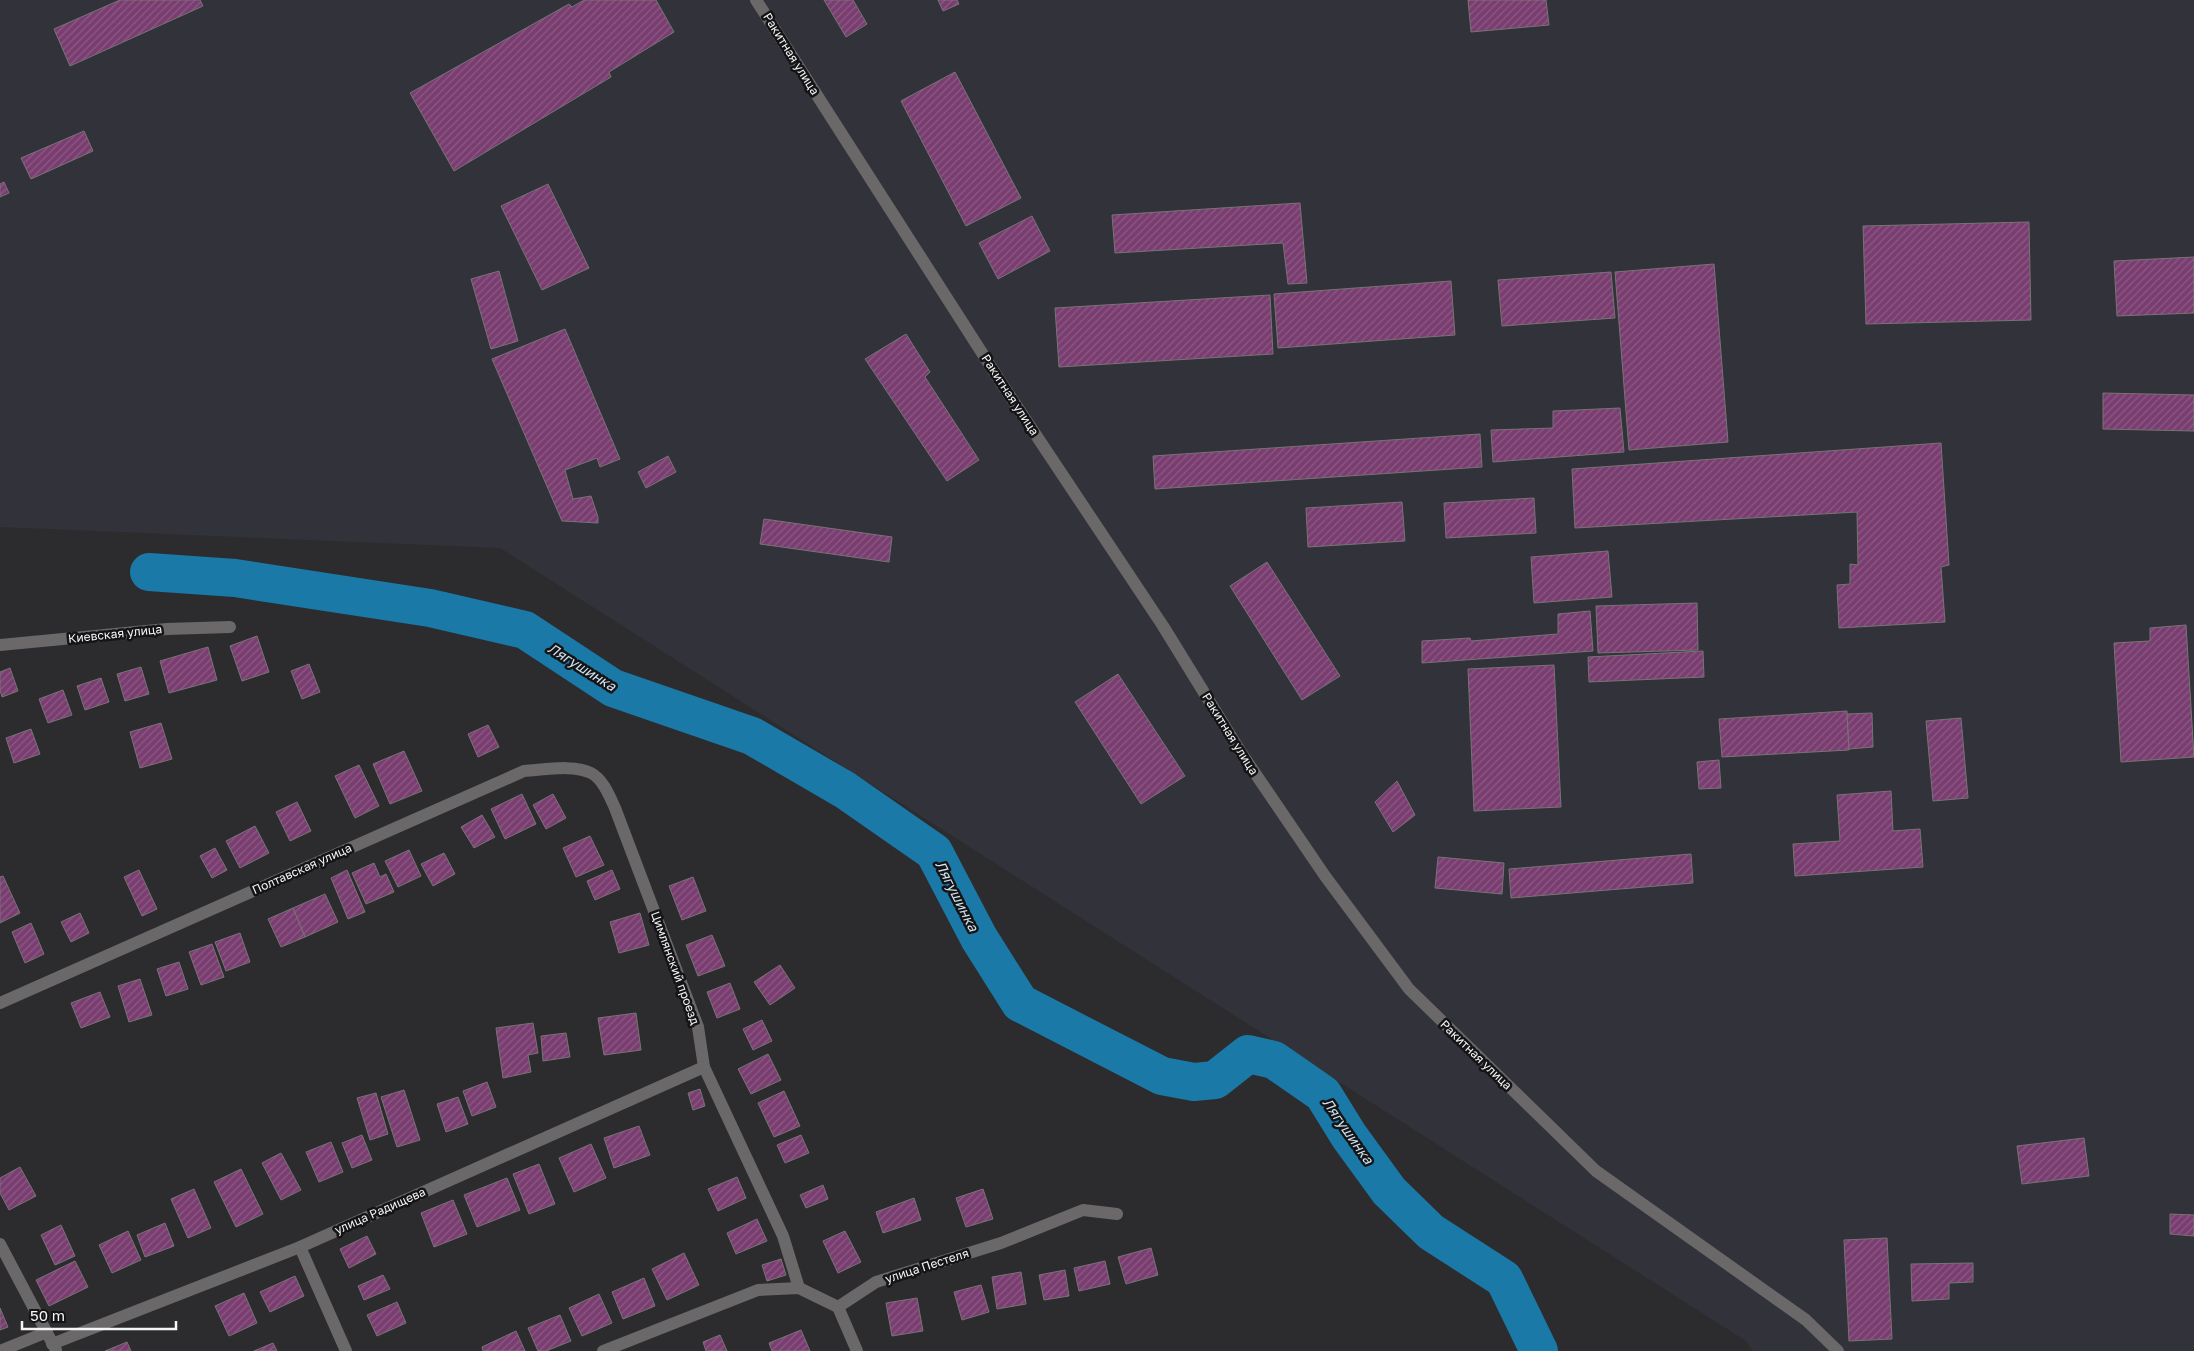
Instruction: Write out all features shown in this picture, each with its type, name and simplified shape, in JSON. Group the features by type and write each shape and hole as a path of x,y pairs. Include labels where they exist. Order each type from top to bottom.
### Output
{"street":[{"name":"Ракитная улица","path":"756,0 984,356 1163,626 1240,751 1325,876 1409,989 1596,1171 1806,1320 1838,1351"},
{"name":"Киевская улица","path":"0,645 167,629 230,628"},
{"name":"Полтавская улица","path":"0,1003 524,771 568,768 591,773 605,788"},
{"name":"Цимлянский проезд","path":"605,788 624,830 698,1027 704,1067 782,1236 799,1288"},
{"name":"улица Радищева","path":"54,1348 300,1247 704,1067"},
{"name":"улица Пестеля","path":"838,1307 876,1282 1000,1242 1082,1210 1117,1214"},
{"path":"0,1244 54,1348"},
{"path":"300,1247 346,1351"},
{"path":"603,1351 758,1290 799,1288 838,1307 857,1351"},
{"path":"0,1350 46,1332"}],"shaded area":[{"path":"0,0 2194,0 2194,1351 1753,1351 1746,1341 500,548 0,527"}],"building":[{"path":"120,0 200,0 203,6 70,66 54,29"},
{"path":"584,0 656,0 674,32 609,72 611,77 454,171 410,93 569,4 572,7"},
{"path":"824,0 853,0 867,24 846,37"},
{"path":"938,0 957,0 959,4 943,11"},
{"path":"1468,0 1546,0 1549,25 1471,32"},
{"path":"955,72 1021,198 966,226 901,101"},
{"path":"84,131 93,151 31,179 21,158"},
{"path":"4,182 9,193 0,197 0,184"},
{"path":"548,184 589,268 542,290 501,206"},
{"path":"1300,203 1307,283 1288,284 1283,243 1115,253 1112,215"},
{"path":"1032,216 1050,251 998,279 979,243"},
{"path":"2029,222 2031,320 1866,324 1863,226"},
{"path":"2194,257 2194,313 2117,316 2114,261"},
{"path":"1714,264 1728,442 1629,450 1615,272"},
{"path":"499,271 518,341 491,349 471,279"},
{"path":"1611,272 1615,318 1502,326 1498,280"},
{"path":"1451,281 1455,335 1278,348 1274,294"},
{"path":"1270,295 1273,354 1059,367 1055,308"},
{"path":"565,329 620,459 600,467 597,458 565,470 573,499 591,496 598,517 598,523 562,521 492,359"},
{"path":"906,334 930,372 925,377 979,460 947,481 865,359"},
{"path":"2103,393 2194,395 2194,431 2103,429"},
{"path":"1620,408 1624,452 1493,462 1491,430 1553,428 1553,411"},
{"path":"1480,434 1482,467 1155,489 1153,456"},
{"path":"1941,443 1949,565 1941,567 1945,622 1839,628 1837,585 1850,584 1850,564 1858,565 1857,512 1575,528 1572,469"},
{"path":"668,456 676,472 646,488 638,472"},
{"path":"1534,498 1536,533 1446,538 1444,503"},
{"path":"1402,502 1405,541 1308,547 1306,508"},
{"path":"764,519 892,537 889,562 760,544"},
{"path":"1608,551 1612,597 1534,603 1531,557"},
{"path":"1267,562 1340,676 1302,700 1230,586"},
{"path":"1697,603 1698,650 1598,653 1596,606"},
{"path":"1590,611 1593,651 1422,663 1422,641 1470,638 1471,641 1558,634 1558,614"},
{"path":"2186,625 2194,757 2121,762 2114,643 2150,641 2150,628"},
{"path":"257,636 269,672 242,681 230,646"},
{"path":"208,647 217,680 169,693 160,661"},
{"path":"1703,651 1704,677 1589,682 1588,657"},
{"path":"309,664 320,692 302,699 291,671"},
{"path":"1554,665 1561,807 1474,811 1468,669"},
{"path":"141,667 149,694 125,701 117,674"},
{"path":"10,668 18,691 2,697 0,672"},
{"path":"1118,674 1185,776 1141,804 1075,702"},
{"path":"101,678 109,702 85,710 77,686"},
{"path":"63,690 72,715 48,723 39,699"},
{"path":"1847,711 1849,750 1722,757 1719,719"},
{"path":"1872,713 1873,747 1849,749 1847,714"},
{"path":"1961,718 1968,798 1933,801 1926,721"},
{"path":"161,723 172,759 140,768 130,732"},
{"path":"488,725 499,747 478,757 468,734"},
{"path":"31,729 40,754 14,763 6,738"},
{"path":"404,751 422,791 390,804 373,764"},
{"path":"1719,760 1721,788 1699,789 1697,762"},
{"path":"359,765 379,806 355,818 335,776"},
{"path":"1397,781 1415,815 1393,832 1375,802"},
{"path":"1891,791 1893,831 1920,829 1923,867 1795,876 1793,844 1840,841 1837,795"},
{"path":"522,794 536,824 505,839 491,809"},
{"path":"553,794 566,818 546,829 533,805"},
{"path":"297,802 311,831 290,841 276,812"},
{"path":"482,815 495,837 474,848 461,827"},
{"path":"255,826 269,853 240,868 226,841"},
{"path":"590,836 604,865 576,877 563,848"},
{"path":"215,848 227,870 212,878 200,856"},
{"path":"409,850 421,876 398,887 385,861"},
{"path":"444,853 455,874 433,886 421,864"},
{"path":"1691,854 1693,883 1511,898 1509,869"},
{"path":"1438,857 1504,863 1502,894 1435,888"},
{"path":"374,863 380,877 386,874 394,892 366,904 352,873"},
{"path":"139,870 157,909 142,916 124,877"},
{"path":"347,870 365,912 348,919 331,878"},
{"path":"612,870 620,889 595,900 587,881"},
{"path":"3,876 20,913 0,923 0,877"},
{"path":"693,877 706,911 682,920 669,886"},
{"path":"325,894 338,922 305,937 293,908"},
{"path":"293,908 305,937 281,947 268,919"},
{"path":"80,913 89,933 71,942 61,922"},
{"path":"640,913 649,945 619,953 610,922"},
{"path":"31,923 44,954 25,963 12,932"},
{"path":"240,933 250,962 226,971 215,942"},
{"path":"712,935 725,966 698,976 686,945"},
{"path":"212,944 224,977 201,985 189,952"},
{"path":"179,962 188,989 166,996 157,969"},
{"path":"780,965 795,988 770,1005 754,982"},
{"path":"140,979 152,1015 129,1022 118,986"},
{"path":"730,983 740,1009 717,1018 707,992"},
{"path":"100,992 110,1017 81,1028 71,1003"},
{"path":"636,1013 641,1050 604,1055 598,1018"},
{"path":"762,1020 772,1041 753,1050 743,1029"},
{"path":"533,1023 538,1053 528,1055 531,1072 503,1078 496,1028"},
{"path":"566,1033 570,1057 543,1061 541,1036"},
{"path":"768,1054 781,1080 751,1094 738,1069"},
{"path":"487,1082 496,1107 472,1116 463,1091"},
{"path":"700,1089 705,1106 693,1110 688,1093"},
{"path":"404,1090 420,1140 397,1147 381,1097"},
{"path":"784,1091 800,1126 774,1137 758,1103"},
{"path":"376,1093 388,1134 370,1140 357,1098"},
{"path":"458,1097 468,1124 446,1132 437,1104"},
{"path":"639,1126 650,1155 614,1168 604,1138"},
{"path":"362,1135 372,1160 352,1168 342,1143"},
{"path":"801,1135 809,1153 785,1163 777,1145"},
{"path":"2084,1138 2089,1176 2022,1184 2017,1146"},
{"path":"331,1142 343,1172 319,1182 306,1152"},
{"path":"591,1144 606,1178 574,1192 559,1158"},
{"path":"281,1153 301,1190 281,1200 262,1163"},
{"path":"539,1164 555,1204 529,1214 513,1174"},
{"path":"20,1167 36,1196 9,1210 0,1193 0,1178"},
{"path":"241,1169 263,1214 236,1227 214,1182"},
{"path":"737,1177 746,1198 718,1211 708,1189"},
{"path":"507,1178 520,1210 477,1227 464,1195"},
{"path":"823,1185 828,1199 806,1208 800,1195"},
{"path":"194,1189 211,1228 188,1238 171,1199"},
{"path":"983,1189 993,1219 966,1227 956,1198"},
{"path":"914,1198 921,1220 883,1233 876,1212"},
{"path":"453,1200 467,1234 434,1247 421,1213"},
{"path":"2170,1214 2194,1215 2194,1236 2170,1234"},
{"path":"757,1219 767,1241 736,1254 727,1233"},
{"path":"165,1223 174,1246 145,1257 137,1235"},
{"path":"61,1225 75,1256 55,1265 41,1235"},
{"path":"128,1231 141,1260 112,1273 99,1245"},
{"path":"845,1231 861,1262 838,1273 823,1241"},
{"path":"367,1236 376,1254 349,1268 340,1249"},
{"path":"1887,1238 1892,1339 1849,1341 1844,1240"},
{"path":"1151,1248 1158,1275 1126,1284 1118,1257"},
{"path":"684,1253 699,1285 667,1300 652,1269"},
{"path":"781,1259 786,1275 767,1281 762,1265"},
{"path":"75,1261 88,1287 49,1306 36,1280"},
{"path":"1105,1261 1110,1284 1079,1291 1074,1268"},
{"path":"1973,1263 1973,1282 1949,1283 1949,1299 1912,1301 1911,1264"},
{"path":"1065,1270 1069,1296 1044,1300 1039,1275"},
{"path":"1021,1272 1026,1304 997,1309 992,1277"},
{"path":"383,1275 390,1289 364,1300 358,1286"},
{"path":"295,1276 304,1296 270,1312 260,1292"},
{"path":"644,1278 655,1306 623,1319 612,1292"},
{"path":"981,1285 989,1312 962,1320 954,1292"},
{"path":"244,1293 257,1323 229,1336 215,1306"},
{"path":"599,1294 612,1323 582,1336 569,1308"},
{"path":"917,1298 923,1331 892,1336 886,1303"},
{"path":"397,1302 406,1323 377,1336 367,1315"},
{"path":"0,1308 8,1327 0,1330"},
{"path":"560,1315 571,1341 546,1351 538,1351 528,1328"},
{"path":"801,1330 810,1351 772,1351 769,1343"},
{"path":"516,1331 525,1351 483,1351 482,1347"},
{"path":"720,1335 727,1351 706,1351 703,1342"},
{"path":"127,1342 131,1351 105,1351"},
{"path":"273,1343 277,1351 254,1351"}],"waterway":[{"name":"Лягушинка","path":"149,572 235,578 430,608 525,630 613,688 752,736 845,790 934,852 979,938 1020,1003 1162,1076 1194,1082 1215,1080 1248,1054 1274,1060 1323,1094 1349,1136 1389,1191 1431,1232 1504,1279 1539,1351"}]}
